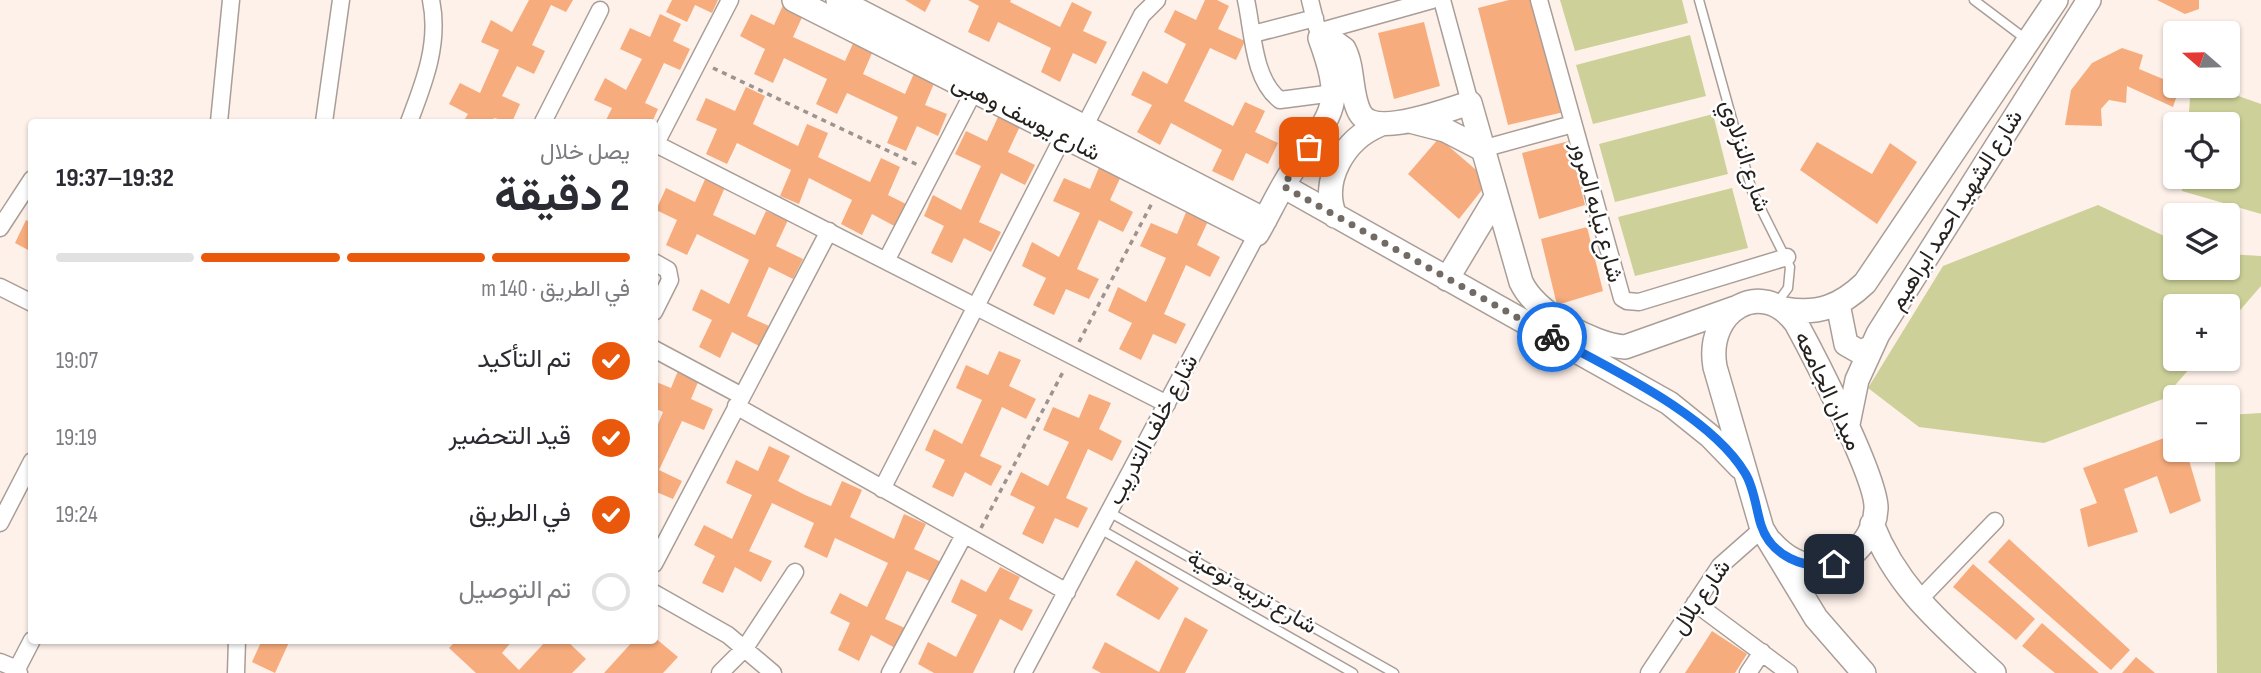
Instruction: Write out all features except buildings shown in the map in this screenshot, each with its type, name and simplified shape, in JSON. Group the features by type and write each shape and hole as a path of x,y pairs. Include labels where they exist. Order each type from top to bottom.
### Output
{"street":[{"path":"219,119 231,0"},
{"path":"324,119 341,0"},
{"path":"410,119 431,58 434,34 431,0"},
{"path":"658,139 730,0"},
{"name":"شارع يوسف وهبى","path":"794,0 974,92 1074,136 1261,227"},
{"name":"شارع يوسف وهبى","path":"839,0 1074,136"},
{"path":"1246,0 1264,80 1280,100 1334,93 1334,76 1310,0"},
{"path":"1253,34 1318,29 1432,0"},
{"path":"1442,0 1495,199 1521,282 1530,299 1553,318 1612,345 1625,347 1735,308 1757,303 1780,306"},
{"name":"شارع نيابه المرور","path":"1539,0 1619,293 1627,302 1639,302 1787,257"},
{"name":"شارع الشهيد احمد ابراهيم","path":"1780,306 1812,311 1838,304 1853,295 1877,270 2056,0"},
{"name":"شارع الشهيد احمد ابراهيم","path":"1847,429 1852,396 1870,348 2089,0"},
{"path":"883,489 976,306 1151,1"},
{"path":"545,119 600,10"},
{"path":"1318,29 1344,49 1360,113 1379,125"},
{"path":"2028,41 2053,57"},
{"path":"886,261 974,92"},
{"name":"شارع خلف التدريب","path":"1023,673 1283,186 1327,122 1334,93"},
{"path":"1335,216 1330,199 1332,176 1351,143 1379,125 1409,121 1470,103"},
{"path":"1409,121 1445,130 1482,149 1573,124"},
{"path":"658,146 1167,404"},
{"path":"0,228 28,186"},
{"path":"1283,186 1616,373 1690,419 1729,454 1746,474"},
{"path":"1447,279 1495,199"},
{"path":"658,556 829,232"},
{"path":"658,265 668,271 670,280 658,304"},
{"path":"0,287 28,301"},
{"path":"1838,304 1846,344 1860,352 1870,348"},
{"name":"ميدان الجامعه","path":"1780,306 1808,345 1847,429 1875,496 1876,508 1872,524"},
{"path":"1735,308 1719,325 1712,349 1746,474 1767,536 1816,618 1864,673"},
{"path":"1616,373 1625,347"},
{"path":"658,351 883,489 1067,592"},
{"path":"0,523 28,469"},
{"path":"1918,601 1996,521"},
{"path":"1767,536 1793,561 1820,567 1841,561 1858,549 1872,524"},
{"path":"1872,524 1895,573 1918,601 1994,673"},
{"path":"890,673 964,535"},
{"name":"شارع بلال","path":"1649,673 1720,566 1767,536"},
{"path":"720,673 745,648 795,572"},
{"path":"658,595 706,621 745,648 773,673"},
{"path":"1695,603 1789,673"},
{"path":"0,662 18,671 30,644"},
{"path":"236,673 237,644"},
{"path":"1748,673 1762,652"}],"lane":[{"name":"شارع النزلاوي","path":"1699,0 1752,191 1790,267 1788,288 1780,306"},
{"path":"1974,0 2028,41"},
{"name":"شارع تربيه نوعية","path":"1109,512 1394,673"},
{"name":"شارع تربيه نوعية","path":"1100,529 1353,673"}],"path":[{"path":"698,61 932,172"}],"green space":[{"path":"1560,0 1682,0 1688,23 1575,51"},
{"path":"1690,35 1706,96 1593,124 1576,65"},
{"path":"2240,97 2261,104 2261,214 2240,208 2240,203 2223,203 2182,191 2240,189 2240,112 2189,112 2190,98"},
{"path":"1713,114 1728,174 1615,202 1599,144"},
{"path":"1732,188 1748,248 1635,276 1618,217"},
{"path":"2098,205 2163,235 2163,280 2240,280 2240,255 2261,256 2261,286 2240,310 2240,294 2163,294 2163,371 2188,371 2175,385 2163,385 2163,399 2044,443 1919,427 1868,388 1943,266"},
{"path":"2261,413 2261,673 2217,673 2215,462 2240,462 2240,414"}],"way so far":[{"path":"1309,147 1283,186 1552,337"}],"route":[{"path":"1552,337 1669,403 1710,436 1746,474 1762,529 1781,553 1806,565 1820,567 1834,564"}]}
